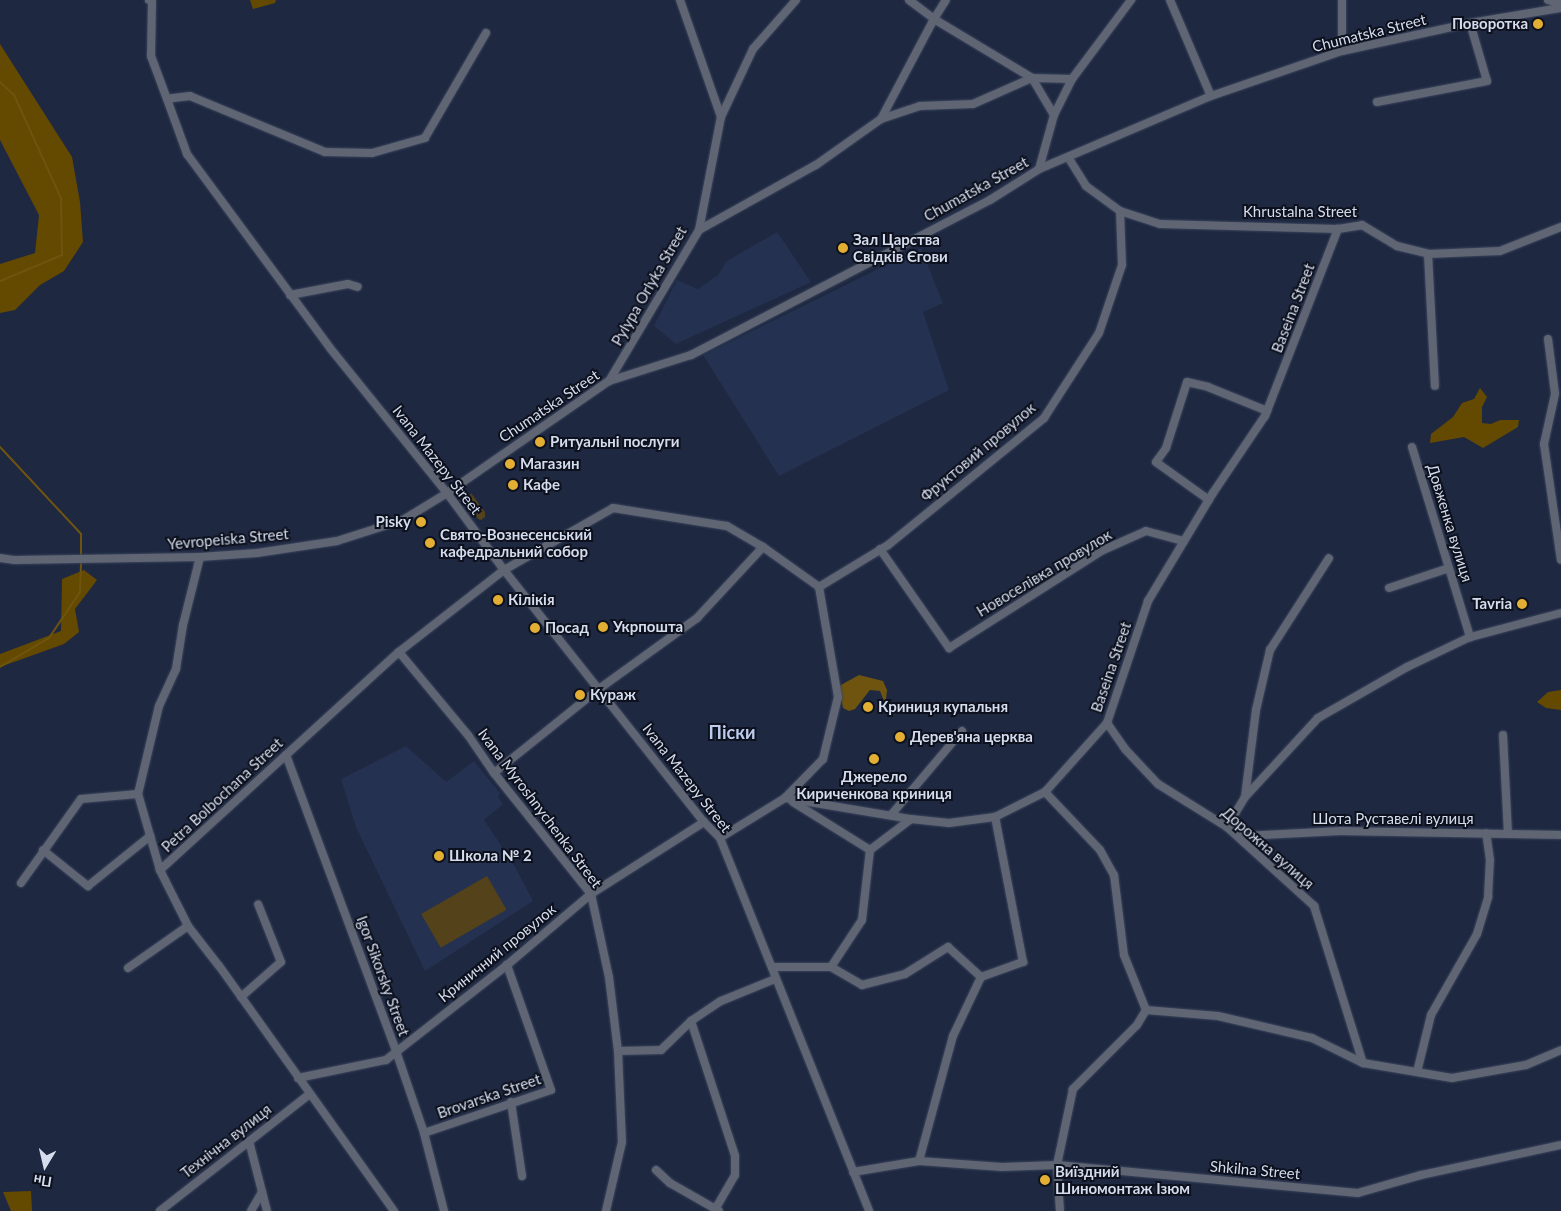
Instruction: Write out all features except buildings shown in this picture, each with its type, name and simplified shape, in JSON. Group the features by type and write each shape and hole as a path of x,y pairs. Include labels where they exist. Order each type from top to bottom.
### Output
{"street":[{"name":"Pylypa Orlyka Street","path":"609,381 699,230 720,117 680,0"},
{"path":"720,117 753,49 796,0"},
{"path":"909,0 934,19 1032,78 1054,116"},
{"path":"881,118 946,0"},
{"path":"1039,169 1054,116 1072,79 1131,0"},
{"path":"1170,0 1211,96"},
{"path":"1342,0 1342,51"},
{"path":"1548,0 1561,6"},
{"name":"Ivana Mazepy Street","path":"151,1 151,56 187,154 330,348 447,493 504,570 704,822 720,838 869,1211"},
{"name":"Chumatska Street","path":"447,493 609,381 691,355 990,200 1039,169 1211,96 1342,51 1470,23 1561,6"},
{"path":"1377,102 1487,81 1470,23"},
{"path":"167,99 190,96 325,152 372,153 425,138 486,33"},
{"path":"699,230 816,165 881,118 920,106 973,104 1032,78 1072,79"},
{"name":"Khrustalna Street","path":"1068,158 1086,186 1120,211 1160,224 1338,229 1362,225 1398,246 1428,254 1500,251 1561,227"},
{"name":"Фруктовий провулок","path":"819,587 880,549 1044,418 1099,333 1122,265 1120,211"},
{"name":"Baseina Street","path":"788,799 949,824 994,817 1045,792 1106,723 1148,601 1209,500 1267,411 1338,229"},
{"path":"1428,254 1435,386"},
{"path":"290,295 348,284 358,286"},
{"path":"1548,338 1558,393 1544,444 1561,560"},
{"path":"1209,500 1156,462 1166,448 1187,382 1208,387 1267,411"},
{"name":"Довженка вулиця","path":"1412,447 1470,637"},
{"name":"Yevropeiska Street","path":"0,558 15,560 200,557 257,553 337,541 403,520 447,493"},
{"name":"Petra Bolbochana Street","path":"394,1211 188,926 160,870 399,652 504,570 613,508 727,526 763,547 819,587"},
{"name":"Новоселівка провулок","path":"880,549 949,648 1101,551 1146,531 1184,541"},
{"path":"494,773 599,689 697,618 763,547"},
{"path":"160,870 138,794 160,706 176,668 183,625 200,557"},
{"path":"1245,797 1256,710 1270,650 1329,558"},
{"path":"1390,588 1449,568"},
{"path":"720,838 788,799 823,758 838,697 819,587"},
{"path":"1227,827 1245,797 1318,718 1407,667 1470,637 1561,612"},
{"name":"Ivana Myroshnychenka Street","path":"399,652 468,735 494,773 591,894 609,977 618,1051 622,1142 606,1211"},
{"name":"Дорожна вулиця","path":"1106,723 1125,749 1158,784 1227,827 1314,906 1363,1063"},
{"path":"891,815 962,731"},
{"path":"1503,735 1508,833"},
{"name":"Igor Sikorsky Street","path":"286,754 396,1051 424,1133 444,1211"},
{"path":"1045,792 1100,850 1114,875 1124,955 1146,1010"},
{"path":"21,882 81,799 138,794"},
{"path":"788,799 870,850"},
{"path":"919,1161 953,1036 981,977 1023,962 994,817"},
{"path":"831,968 862,920 870,850 911,819"},
{"name":"Криничний провулок","path":"298,1078 386,1060 507,965 591,894 704,822"},
{"name":"Шота Руставелі вулиця","path":"1227,827 1243,836 1341,832 1561,834"},
{"path":"1417,1072 1431,1015 1477,934 1488,897 1490,860 1486,834"},
{"path":"43,850 88,886 150,836"},
{"path":"241,997 281,962 258,904"},
{"path":"128,968 188,926"},
{"path":"772,967 831,968 862,986 905,974 948,947 981,977"},
{"name":"Brovarska Street","path":"424,1133 551,1090 507,965"},
{"path":"618,1051 661,1050 691,1021 721,1001 775,979"},
{"path":"1146,1010 1218,1016 1312,1038 1363,1063 1452,1078 1526,1064 1561,1050"},
{"path":"1060,1211 1057,1165 1073,1089 1137,1024 1146,1010"},
{"path":"656,1170 670,1183 717,1210 735,1175 735,1156 691,1021"},
{"name":"Технічна вулиця","path":"160,1211 310,1094"},
{"path":"511,1102 522,1176"},
{"path":"249,1141 267,1211"},
{"name":"Shkilna Street","path":"852,1172 919,1161 1002,1167 1057,1165 1358,1193 1422,1175 1561,1145"},
{"path":"251,1211 262,1192"}],"shaded area":[{"path":"250,0 276,0 275,3 253,9"},
{"path":"0,44 72,157 80,202 83,242 64,271 40,285 15,310 0,313 0,264 35,253 39,215 0,140"},
{"path":"777,232 811,282 676,344 654,326 677,280 698,289 718,275 727,261"},
{"path":"921,248 943,303 923,312 949,390 779,476 703,355"},
{"path":"1480,388 1487,397 1482,407 1482,423 1491,424 1500,420 1519,420 1518,427 1483,448 1464,437 1430,443 1431,434 1453,417 1462,403 1474,399"},
{"path":"471,493 485,512 485,517 481,520 478,519 468,501"},
{"path":"84,570 97,580 75,609 79,632 64,644 0,667 0,654 61,631 62,579"},
{"path":"859,675 883,681 887,690 886,699 884,701 880,691 870,690 855,709 849,711 843,708 839,686"},
{"path":"1561,690 1561,710 1546,708 1537,702 1548,692"},
{"name":"Школа № 2","path":"406,746 446,782 474,761 500,793 498,797 503,804 484,820 513,863 533,901 425,971 356,827 341,779"},
{"path":"487,876 506,910 441,948 421,914"},
{"path":"31,1191 32,1211 11,1211 3,1192"}],"waterway":[{"path":"0,82 14,95 61,198 62,255 0,281"},
{"path":"0,447 81,534 81,557"},
{"path":"0,667 49,638 80,592 81,562"}],"place":[{"name":"Поворотка","path":"1538,24"},
{"name":"Зал Царства Свідків Єгови","path":"843,248"},
{"name":"Ритуальні послуги","path":"540,442"},
{"name":"Магазин","path":"510,464"},
{"name":"Кафе","path":"513,485"},
{"name":"Pisky","path":"421,522"},
{"name":"Свято-Вознесенський кафедральний собор","path":"430,543"},
{"name":"Кілікія","path":"498,600"},
{"name":"Tavria","path":"1522,604"},
{"name":"Укрпошта","path":"603,627"},
{"name":"Посад","path":"535,628"},
{"name":"Кураж","path":"580,695"},
{"name":"Криниця купальня","path":"868,707"},
{"name":"Дерев'яна церква","path":"900,737"},
{"name":"Джерело Кириченкова криниця","path":"874,759"},
{"name":"Школа № 2","path":"439,856"},
{"name":"Виїздний Шиномонтаж Ізюм","path":"1045,1180"}],"district":[{"name":"Піски","path":"732,732"}]}
